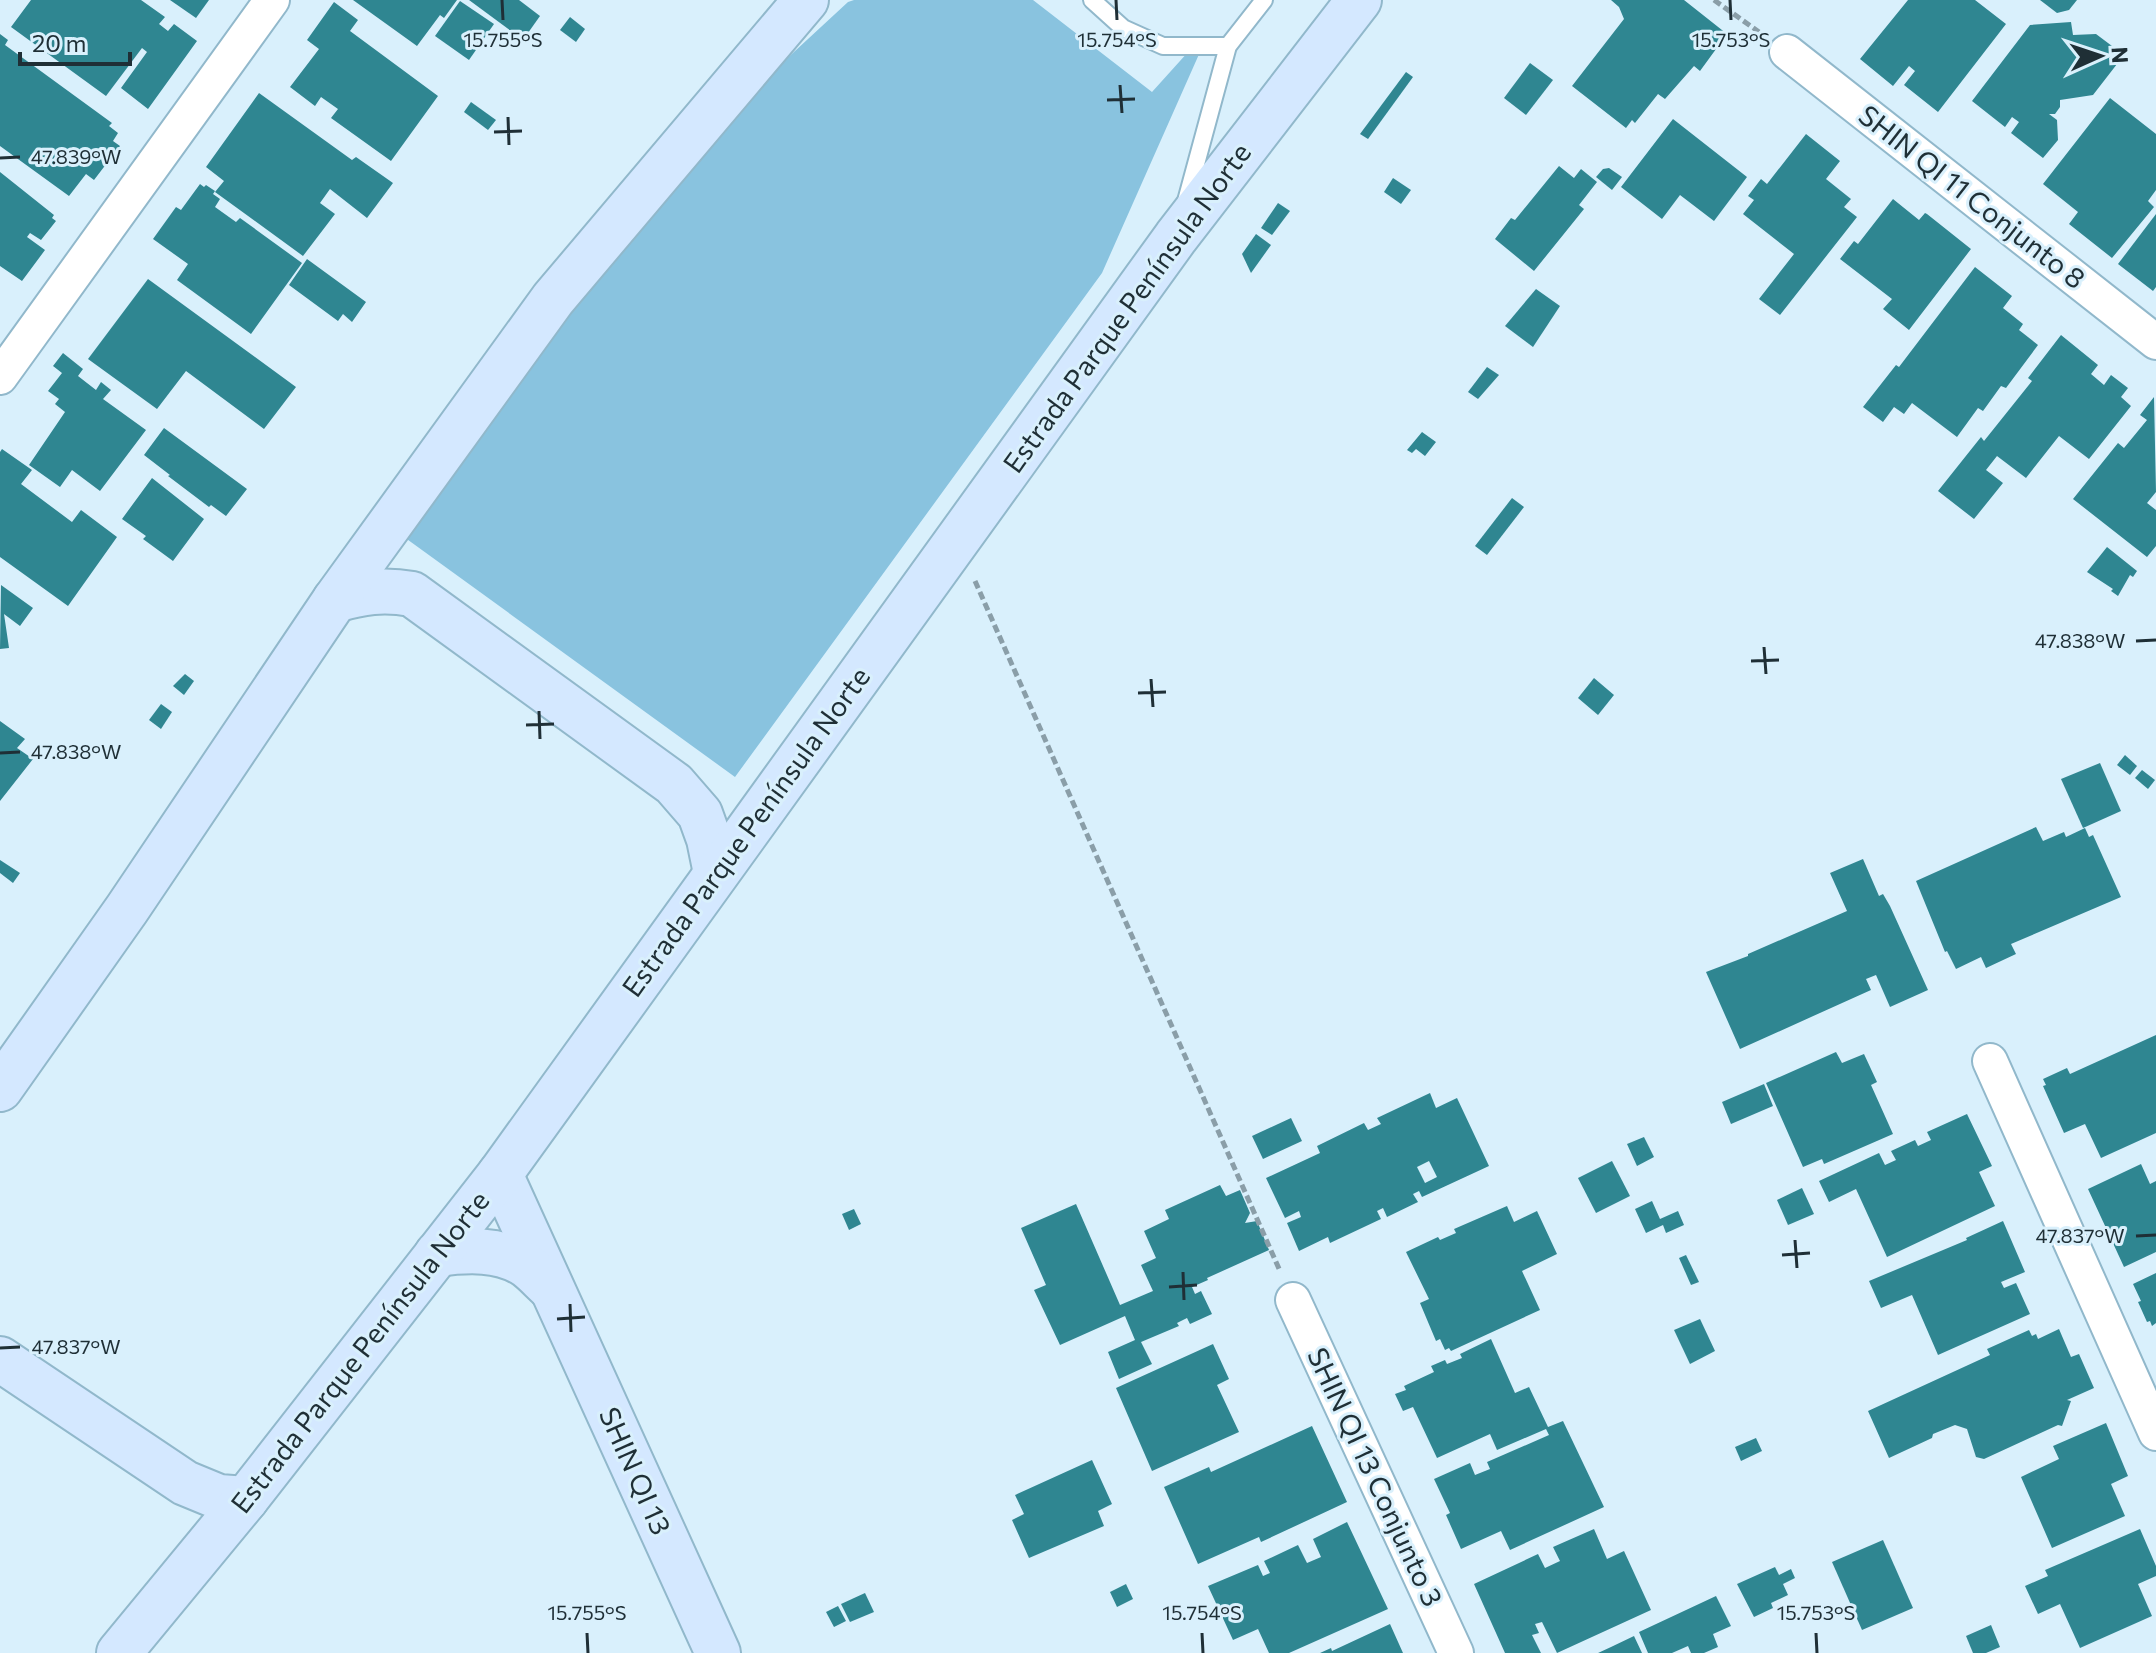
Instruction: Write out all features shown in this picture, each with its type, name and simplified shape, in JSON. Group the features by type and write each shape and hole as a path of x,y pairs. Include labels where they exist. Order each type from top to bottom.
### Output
{"main road":[{"path":"0,1089 127,909 335,600 553,299 806,0"},
{"name":"Estrada Parque Península Norte","path":"119,1653 246,1499 500,1174 1176,237 1359,0"},
{"path":"335,600 362,592 387,590 412,594 674,784 700,814 716,873"},
{"name":"SHIN QI 13","path":"500,1174 718,1653"},
{"name":"SHIN QI 13","path":"437,1254 465,1250 494,1252 525,1265 553,1290"},
{"path":"0,1359 185,1483 219,1497 246,1499"}],"street":[{"path":"0,377 272,0"},
{"name":"SHIN QI 11 Conjunto 8","path":"1787,52 2156,342"},
{"path":"1990,1061 2156,1433"},
{"name":"SHIN QI 13 Conjunto 3","path":"1293,1300 1456,1653"}],"lane":[{"path":"1092,0 1123,28 1163,46 1228,46"},
{"path":"1176,237 1228,46 1264,0"}],"path":[{"path":"1714,0 1787,52"},
{"path":"956,540 1293,1300"}],"shaded area":[{"path":"1033,0 1152,92 1189,51 1200,52 1102,273 735,777 404,537 551,327 757,86 848,2"}],"building":[{"path":"31,0 141,0 165,17 159,24 168,31 174,24 197,41 148,109 121,88 147,52 142,48 106,96 11,27"},
{"path":"170,0 209,0 196,18"},
{"path":"353,0 457,0 444,18 440,15 417,46"},
{"path":"469,0 519,0 540,16 523,40"},
{"path":"1611,0 1684,0 1727,34 1700,71 1694,66 1665,99 1658,94 1635,123 1632,120 1626,128 1572,86 1624,19 1619,7"},
{"path":"1908,0 1975,0 2006,24 1938,112 1904,85 1915,71 1909,66 1893,86 1860,59"},
{"path":"2040,0 2077,0 2069,10 2057,13"},
{"path":"460,1 494,24 469,60 435,36"},
{"path":"334,2 358,20 350,31 438,96 391,161 331,118 338,109 321,97 315,106 290,87 319,49 307,40"},
{"path":"570,17 585,29 576,42 560,30"},
{"path":"2071,22 2073,35 2096,34 2124,55 2093,95 2060,100 2055,114 2049,114 2057,120 2058,140 2043,158 2011,133 2019,122 2012,117 2005,127 1972,101 2030,25"},
{"path":"0,34 8,40 5,45 112,123 109,126 118,133 113,141 120,146 94,180 86,174 69,196 0,146"},
{"path":"1530,63 1553,80 1526,115 1504,98"},
{"path":"1406,72 1413,77 1368,139 1360,134"},
{"path":"259,93 352,160 356,157 393,183 367,218 330,189 320,203 335,214 303,256 215,192 224,181 206,167"},
{"path":"2110,98 2156,134 2156,190 2148,201 2154,207 2112,258 2069,224 2078,212 2043,184"},
{"path":"471,102 496,120 488,130 464,112"},
{"path":"1673,119 1747,177 1714,221 1680,195 1662,219 1621,187"},
{"path":"1806,134 1840,161 1826,179 1851,199 1844,207 1857,217 1780,315 1759,299 1794,254 1743,214 1754,200 1748,196 1761,179 1767,184"},
{"path":"1559,166 1574,178 1581,169 1597,182 1579,205 1584,209 1534,271 1495,239 1511,218 1515,220"},
{"path":"1609,168 1622,177 1612,190 1596,177 1603,169"},
{"path":"0,172 54,215 52,218 56,221 41,240 30,233 27,237 45,250 22,281 0,266"},
{"path":"1393,178 1411,190 1401,204 1384,192"},
{"path":"200,184 215,191 213,194 220,199 215,207 236,222 240,218 302,263 251,334 177,280 188,264 153,239 176,207 181,210"},
{"path":"1893,199 1919,220 1927,214 1971,249 1909,330 1883,309 1892,299 1840,259 1854,241 1858,244"},
{"path":"1278,203 1290,211 1272,235 1261,228"},
{"path":"2156,214 2156,287 2153,291 2118,264"},
{"path":"1256,234 1271,245 1251,273 1242,254"},
{"path":"307,259 366,302 352,322 343,314 338,321 289,285"},
{"path":"1975,267 2012,296 2003,308 2023,324 2019,330 2038,345 2006,388 2001,386 1983,411 1978,408 1957,437 1912,403 1904,414 1894,407 1883,422 1863,407 1896,365 1899,367"},
{"path":"148,279 296,387 264,429 186,371 157,409 88,359"},
{"path":"1536,289 1560,306 1533,347 1505,326"},
{"path":"2061,335 2098,365 2091,374 2104,385 2111,375 2128,388 2121,397 2131,406 2089,459 2059,436 2026,478 1997,456 1986,470 2003,483 1974,519 1938,491 1981,437 1984,441 2032,381 2028,378"},
{"path":"63,353 83,369 78,376 96,390 101,382 111,390 103,399 146,430 100,491 72,470 60,487 29,465 65,412 55,404 59,399 48,391 62,373 53,366"},
{"path":"1487,367 1499,375 1478,399 1468,392"},
{"path":"2154,397 2156,492 2147,503 2156,510 2156,546 2147,557 2073,499 2118,443 2124,448 2147,420 2140,415"},
{"path":"164,428 247,489 226,516 211,505 209,507 144,455"},
{"path":"1422,432 1436,442 1425,456 1416,449 1412,453 1407,450"},
{"path":"2,449 32,470 21,484 72,522 81,510 117,537 68,606 0,557"},
{"path":"152,478 204,519 173,561 122,519"},
{"path":"1512,498 1524,507 1487,555 1475,546"},
{"path":"2107,547 2137,571 2133,577 2130,575 2118,596 2111,591 2113,589 2087,572"},
{"path":"1,585 33,608 20,626 4,614 9,648 0,649"},
{"path":"185,674 194,681 184,695 173,686"},
{"path":"1594,678 1614,695 1598,715 1578,698"},
{"path":"161,704 172,712 161,729 149,720"},
{"path":"0,721 25,739 17,748 33,759 0,801"},
{"path":"2125,755 2137,766 2130,775 2117,765"},
{"path":"2100,763 2121,811 2083,828 2061,779"},
{"path":"2142,770 2155,780 2148,789 2135,778"},
{"path":"2036,827 2043,841 2064,832 2066,837 2085,828 2089,837 2093,835 2121,897 2011,944 2016,954 1986,968 1981,957 1956,969 1945,952 1916,881"},
{"path":"1863,859 1879,896 1883,894 1890,906 1928,990 1890,1007 1876,975 1866,979 1871,990 1740,1049 1706,972 1847,911 1830,873"},
{"path":"0,860 20,873 13,883 0,873"},
{"path":"2156,1035 2156,1133 2101,1158 2085,1124 2064,1133 2043,1086 2046,1085 2043,1079 2067,1068 2070,1074"},
{"path":"1836,1052 1842,1063 1864,1054 1877,1082 1871,1085 1893,1134 1824,1164 1822,1159 1803,1167 1766,1083"},
{"path":"1764,1084 1773,1106 1731,1124 1722,1102"},
{"path":"1430,1093 1436,1108 1457,1098 1489,1166 1422,1197 1419,1191 1413,1194 1418,1202 1387,1217 1383,1208 1377,1211 1381,1219 1330,1243 1328,1237 1299,1251 1287,1223 1301,1217 1299,1211 1285,1218 1266,1178 1320,1153 1317,1146 1364,1123 1368,1130 1381,1124 1377,1118","holes":["1429,1161 1437,1177 1425,1183 1417,1167"]},
{"path":"1967,1114 1992,1166 1979,1172 1995,1206 1887,1257 1856,1189 1829,1202 1819,1181 1879,1153 1885,1165 1896,1160 1891,1151 1915,1140 1918,1146 1931,1140 1927,1132"},
{"path":"1291,1118 1302,1141 1263,1159 1252,1136"},
{"path":"1644,1137 1654,1157 1637,1166 1627,1144"},
{"path":"1612,1161 1630,1196 1596,1213 1578,1178"},
{"path":"2141,1164 2150,1184 2156,1181 2156,1252 2124,1267 2088,1189"},
{"path":"1220,1185 1226,1196 1240,1190 1250,1213 1245,1223 1257,1221 1269,1250 1192,1287 1195,1294 1201,1291 1212,1314 1190,1324 1187,1318 1177,1323 1179,1326 1141,1342 1152,1364 1119,1379 1108,1352 1135,1340 1125,1316 1060,1345 1034,1290 1046,1285 1021,1228 1076,1204 1120,1305 1153,1291 1141,1265 1156,1258 1144,1231 1169,1219 1165,1210"},
{"path":"1802,1188 1814,1214 1788,1225 1777,1200"},
{"path":"1652,1201 1660,1219 1678,1211 1684,1225 1666,1233 1663,1225 1646,1233 1635,1209"},
{"path":"1507,1206 1514,1222 1537,1211 1557,1254 1522,1271 1540,1310 1451,1351 1449,1348 1445,1350 1440,1339 1436,1341 1420,1303 1429,1299 1406,1252 1438,1237 1440,1240 1456,1233 1454,1229"},
{"path":"854,1209 861,1224 849,1230 842,1214"},
{"path":"2003,1221 2025,1272 2001,1282 2004,1288 2016,1283 2030,1314 1938,1355 1912,1295 1881,1308 1869,1281 1967,1240"},
{"path":"1686,1255 1699,1282 1691,1285 1679,1258"},
{"path":"2156,1273 2156,1323 2152,1326 2150,1321 2147,1322 2133,1284"},
{"path":"1700,1319 1715,1351 1690,1364 1674,1330"},
{"path":"2059,1329 2071,1357 2079,1354 2094,1388 2067,1400 2071,1401 2062,1426 2058,1425 1984,1459 1976,1457 1967,1429 1955,1425 1889,1458 1868,1411 1990,1355 1987,1349 2029,1330 2038,1339"},
{"path":"1491,1339 1515,1393 1529,1387 1548,1427 1563,1421 1604,1507 1510,1550 1501,1531 1461,1549 1446,1515 1450,1513 1434,1479 1470,1463 1475,1475 1490,1469 1487,1462 1549,1435 1546,1429 1497,1450 1490,1434 1437,1458 1413,1407 1403,1411 1395,1394 1406,1390 1404,1386 1434,1372 1431,1366 1462,1358 1460,1354"},
{"path":"1213,1344 1229,1379 1217,1385 1239,1432 1152,1471 1116,1388"},
{"path":"2106,1423 2128,1476 2111,1484 2125,1516 2052,1548 2021,1477 2059,1459 2053,1446"},
{"path":"1312,1426 1347,1502 1261,1542 1259,1537 1198,1564 1164,1487 1209,1467 1211,1472"},
{"path":"1756,1438 1762,1451 1741,1461 1735,1447"},
{"path":"1092,1460 1112,1504 1098,1511 1104,1526 1029,1558 1012,1520 1024,1514 1015,1495"},
{"path":"1347,1522 1388,1609 1289,1653 1269,1653 1258,1629 1233,1640 1208,1586 1258,1565 1263,1576 1270,1573 1264,1561 1298,1545 1307,1563 1321,1557 1313,1539"},
{"path":"1594,1529 1607,1559 1624,1551 1651,1610 1557,1653 1542,1622 1535,1624 1539,1633 1532,1635 1541,1653 1505,1653 1474,1584 1538,1554 1545,1568 1560,1561 1553,1547"},
{"path":"2140,1529 2156,1566 2156,1576 2138,1584 2152,1616 2080,1648 2060,1604 2038,1614 2025,1586 2048,1576 2045,1570"},
{"path":"1883,1540 1913,1608 1862,1630 1832,1562"},
{"path":"1775,1567 1779,1575 1791,1569 1795,1578 1783,1584 1788,1595 1771,1603 1773,1608 1754,1617 1737,1584"},
{"path":"1126,1584 1133,1599 1117,1607 1110,1592"},
{"path":"865,1593 874,1612 850,1622 841,1604"},
{"path":"1716,1596 1731,1626 1713,1634 1718,1647 1704,1653 1691,1653 1688,1646 1672,1653 1648,1653 1639,1632"},
{"path":"838,1606 846,1621 834,1627 826,1612"},
{"path":"1390,1624 1403,1653 1320,1653 1331,1648 1332,1651"},
{"path":"1991,1625 2000,1647 1986,1653 1973,1653 1966,1636"},
{"path":"1634,1636 1642,1653 1598,1653 1611,1647"}]}
